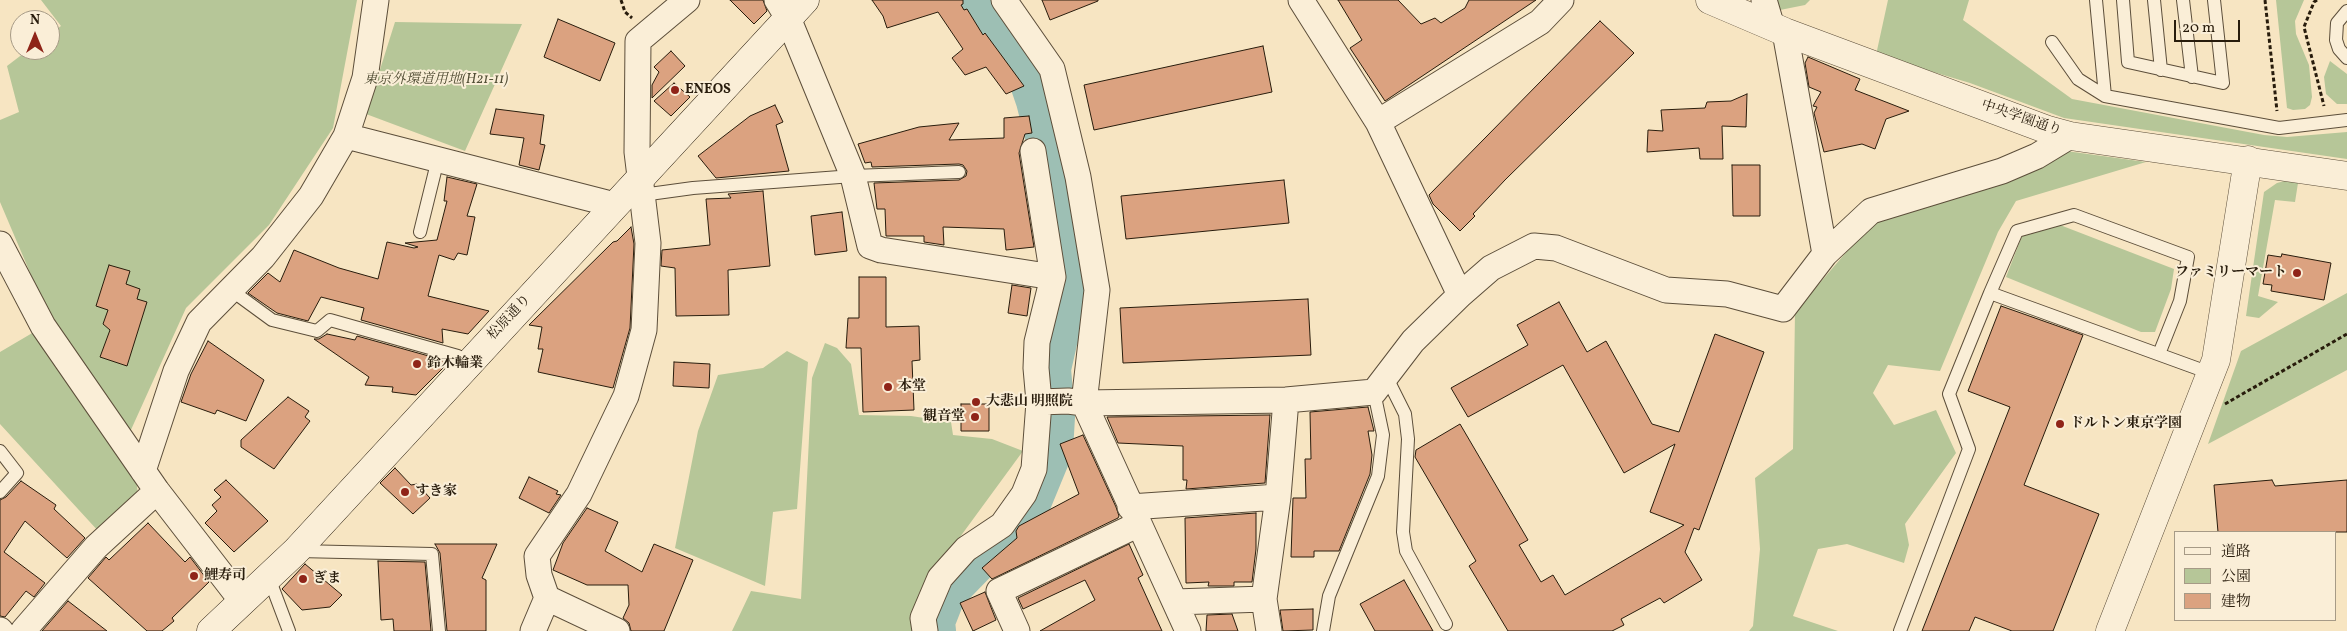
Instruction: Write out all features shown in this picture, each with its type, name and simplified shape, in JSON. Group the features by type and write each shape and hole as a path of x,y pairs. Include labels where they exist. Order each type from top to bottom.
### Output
{"street":[{"path":"143,471 176,371 199,322 263,257 311,196 346,136 365,78 376,0"},
{"path":"533,631 547,598 539,575 537,556 579,494 626,396 644,330 648,243 637,152 638,41 687,0"},
{"path":"925,631 923,618 940,578 966,550 1002,525 1024,494 1059,402 1097,290 1078,177 1052,69 1004,0"},
{"path":"1301,0 1378,122 1460,295"},
{"path":"1378,122 1540,22 1561,0"},
{"name":"中央学園通り","path":"1710,0 1778,29 2048,130 2070,136 2248,160 2347,176"},
{"path":"1764,0 1778,29 1825,254"},
{"path":"790,6 853,176 870,246 881,250 1053,277"},
{"name":"松原通り","path":"211,631 296,551 615,205 640,187 790,6"},
{"path":"346,136 615,205"},
{"path":"1059,402 1286,400 1380,384 1413,341 1460,295 1491,268 1534,246 1556,248 1666,290 1727,294 1783,309 1825,254 1871,211 2002,171 2037,156 2070,136"},
{"path":"1033,150 1053,277 1037,342 1036,368 1134,516 1175,602 1183,629"},
{"path":"2110,631 2216,360 2248,160"},
{"path":"0,244 43,326 157,491 242,601"},
{"path":"1269,631 1264,599 1278,497 1286,400"},
{"path":"22,631 96,547 157,491"},
{"path":"1017,631 999,591 1134,516 1278,497"},
{"path":"547,598 616,631"},
{"path":"1175,602 1264,599"}],"lane":[{"path":"2096,0 2104,96"},
{"path":"2122,0 2128,62 2223,84 2214,0"},
{"path":"2154,0 2161,70"},
{"path":"2183,0 2192,76"},
{"path":"2347,11 2337,23 2336,40 2347,58"},
{"path":"2052,42 2078,79 2104,96 2278,128 2347,120"},
{"path":"420,232 438,159"},
{"path":"640,187 693,188 853,176 959,172"},
{"path":"1900,631 1969,449 1949,394 2017,231 2074,215 2188,257 2180,301 2159,354"},
{"path":"231,290 272,320 317,331 330,320 458,356"},
{"path":"1990,293 2198,370"},
{"path":"1380,384 1405,414 1408,439 1403,532 1406,551 1446,624"},
{"path":"1324,631 1329,596 1378,476 1383,435 1380,384"},
{"path":"0,450 18,473 0,492"},
{"path":"296,551 432,554 439,631"},
{"path":"269,578 289,631"}],"path":[{"path":"2264,0 2278,128"},
{"path":"2317,0 2314,2 2304,27 2326,109"},
{"path":"2220,407 2347,334"}],"green space":[{"path":"41,0 357,0 333,128 269,225 186,308 130,432 139,502 100,533 0,424 0,352 51,322 0,202 0,120 19,112 7,66 15,60 60,60 60,10 49,10"},
{"path":"1772,0 1810,0 1805,5 1775,11"},
{"path":"1888,0 1969,0 1963,20 2072,99 2264,135 2287,137 2347,132 2347,159 2064,118 1970,83 1876,55"},
{"path":"2276,0 2304,0 2295,21 2296,34 2309,65 2312,97 2310,105 2305,109 2293,110 2287,108"},
{"name":"東京外環道用地(H21-11)","path":"395,22 522,24 465,151 366,114"},
{"path":"2330,61 2347,74 2347,104 2337,104 2326,94 2324,77"},
{"path":"2066,151 2146,162 2016,201 1998,232 1940,371 1888,365 1873,393 1894,425 1936,410 1956,453 1905,524 1909,545 1904,563 1847,544 1818,549 1793,616 1838,631 1749,631 1753,626 1760,549 1755,478 1793,449 1795,312 1878,215"},
{"path":"2288,180 2298,183 2295,202 2275,200 2258,296 2278,302 2259,318 2246,316 2264,192 2277,183"},
{"path":"2060,225 2174,269 2171,289 2155,332 2141,332 2006,277 2022,236"},
{"path":"2347,293 2347,370 2208,444 2241,351"},
{"path":"825,343 837,348 851,364 859,415 911,416 951,422 953,435 992,439 1023,451 919,593 916,631 732,631 751,591 801,599 812,378"},
{"path":"787,351 808,362 797,509 773,512 765,586 675,548 698,431 718,375 763,368"}],"building":[{"path":"730,0 763,0 767,11 754,24"},
{"path":"872,0 963,0 961,5 964,10 967,9 983,35 985,33 1024,86 1006,94 986,67 965,75 952,58 963,49 938,12 887,28 883,16"},
{"path":"1042,0 1098,0 1098,1 1050,20"},
{"path":"1338,0 1398,0 1421,24 1435,18 1441,23 1465,8 1469,0 1536,0 1385,101 1350,48 1362,40"},
{"path":"558,19 615,43 600,81 544,57"},
{"path":"1600,21 1634,53 1505,180 1460,231 1433,204 1429,195"},
{"path":"1263,46 1272,92 1094,130 1084,85"},
{"path":"671,51 685,66 652,98 652,85 659,72 654,67"},
{"path":"1808,57 1860,79 1855,90 1909,111 1886,119 1875,149 1862,144 1824,152 1814,113 1817,107 1813,106 1821,92 1809,87 1805,63"},
{"path":"674,83 690,97 671,116 654,101"},
{"path":"1747,94 1746,127 1722,126 1723,159 1700,159 1699,148 1647,152 1648,130 1663,131 1661,110 1705,108 1707,102 1731,101"},
{"path":"775,105 783,122 776,125 789,171 716,178 698,156 750,116"},
{"path":"496,109 544,115 540,144 545,145 539,170 519,165 524,138 490,134"},
{"path":"1029,116 1032,133 1025,134 1019,153 1034,247 1006,250 1004,229 943,227 944,245 924,242 924,236 886,236 885,209 877,209 874,183 959,180 966,176 967,171 963,165 959,164 872,167 871,162 865,163 858,144 919,127 959,123 949,140 1004,138 1004,118"},
{"path":"1732,165 1760,165 1760,216 1733,216"},
{"path":"447,177 477,184 467,216 475,217 467,255 458,253 454,260 439,255 428,296 489,311 468,334 442,329 443,343 361,320 364,308 321,297 308,321 277,313 248,293 268,273 280,282 294,250 339,268 378,279 387,242 414,248 418,247 405,243 437,240 447,201 444,201"},
{"path":"1284,180 1289,223 1126,239 1121,196"},
{"path":"763,191 770,266 728,270 729,315 676,316 675,268 661,266 662,250 710,245 706,199 731,198 728,194"},
{"path":"842,212 847,251 815,255 811,216"},
{"path":"631,227 634,244 630,328 613,388 538,372 543,349 538,349 542,327 529,325 613,242 617,241"},
{"name":"ファミリーマート","path":"2282,254 2331,263 2324,300 2271,291 2272,285 2263,284 2268,255 2281,257"},
{"path":"109,265 130,271 126,284 140,289 137,299 147,302 127,366 100,357 110,330 103,324 108,310 96,306"},
{"path":"859,277 886,277 886,327 919,326 920,360 912,361 914,410 863,412 861,348 846,348 848,318 859,318"},
{"path":"1012,285 1031,288 1027,316 1008,313"},
{"path":"1308,299 1311,355 1123,363 1120,308"},
{"path":"1559,302 1587,352 1606,341 1652,424 1679,432 1715,334 1764,352 1699,530 1694,528 1685,552 1702,580 1664,603 1660,598 1621,619 1624,625 1612,631 1508,631 1469,566 1476,561 1415,457 1416,450 1460,424 1528,540 1519,545 1541,582 1553,575 1565,595 1684,525 1650,512 1675,444 1624,473 1563,365 1468,417 1451,388 1528,345 1517,325"},
{"path":"2001,306 2083,335 2024,485 2099,514 2053,631 2012,631 1975,617 1969,631 1922,631 2010,407 1968,391"},
{"path":"327,334 355,340 357,336 443,360 444,367 416,395 392,392 393,387 365,385 369,377 314,339 319,339"},
{"path":"208,341 264,380 246,421 217,410 215,414 181,402 191,374"},
{"path":"674,362 710,364 709,388 673,386"},
{"path":"288,397 309,411 305,417 310,421 274,469 241,447 241,440"},
{"name":"観音堂","path":"961,404 989,404 989,431 961,431"},
{"path":"1368,407 1374,431 1368,431 1372,455 1370,474 1339,551 1314,551 1314,557 1291,557 1293,498 1306,498 1305,459 1311,459 1310,412"},
{"path":"1270,415 1265,483 1186,489 1187,480 1183,480 1183,446 1118,443 1107,417"},
{"path":"1083,435 1116,507 1118,518 992,579 982,568 1017,538 1016,531 1019,526 1079,494 1060,444"},
{"path":"395,468 411,485 417,484 430,498 413,514 380,483"},
{"path":"529,477 558,491 556,494 561,495 549,513 519,498"},
{"path":"226,480 268,521 234,552 205,523 217,511 212,505 221,497 214,490"},
{"path":"2272,480 2275,486 2347,480 2347,532 2218,531 2214,485"},
{"path":"21,481 56,505 54,509 85,538 67,558 25,521 4,552 45,583 34,597 26,591 5,617 0,616 0,500 6,497"},
{"path":"587,508 618,522 605,551 642,572 654,544 693,560 664,631 631,631 629,623 623,618 629,605 628,585 587,585 553,570 563,543"},
{"path":"1256,513 1256,549 1252,582 1234,582 1234,586 1208,586 1209,582 1186,583 1185,518"},
{"path":"148,523 185,562 190,557 209,582 172,618 174,621 162,631 147,631 88,578 106,557 109,560"},
{"path":"435,544 497,544 482,578 486,580 486,631 447,631 440,553"},
{"path":"1129,544 1143,575 1138,578 1162,631 1040,631 1095,600 1085,580 1023,609 1018,598"},
{"path":"378,561 425,562 431,631 394,631 393,619 381,620"},
{"path":"305,564 342,595 330,607 302,610 282,589"},
{"path":"1404,580 1433,631 1375,631 1360,604"},
{"path":"985,592 996,620 973,631 960,603"},
{"path":"68,601 107,631 42,631"},
{"path":"1313,609 1313,630 1283,631 1280,610"},
{"path":"1232,614 1238,631 1206,631 1207,615"}],"waterway":[{"path":"936,631 935,622 946,594 1014,524 1032,501 1053,450 1055,417 1051,369 1058,338 1074,308 1070,235 1036,101 1024,66 993,30 972,0"}],"place":[{"name":"ENEOS","path":"675,90"},
{"name":"ファミリーマート","path":"2297,273"},
{"name":"鈴木輪業","path":"417,364"},
{"name":"本堂","path":"888,387"},
{"name":"大悲山 明照院","path":"976,402"},
{"name":"観音堂","path":"975,417"},
{"name":"ドルトン東京学園","path":"2060,424"},
{"name":"すき家","path":"405,492"},
{"name":"鯉寿司","path":"194,576"},
{"name":"ぎま","path":"303,579"}]}
